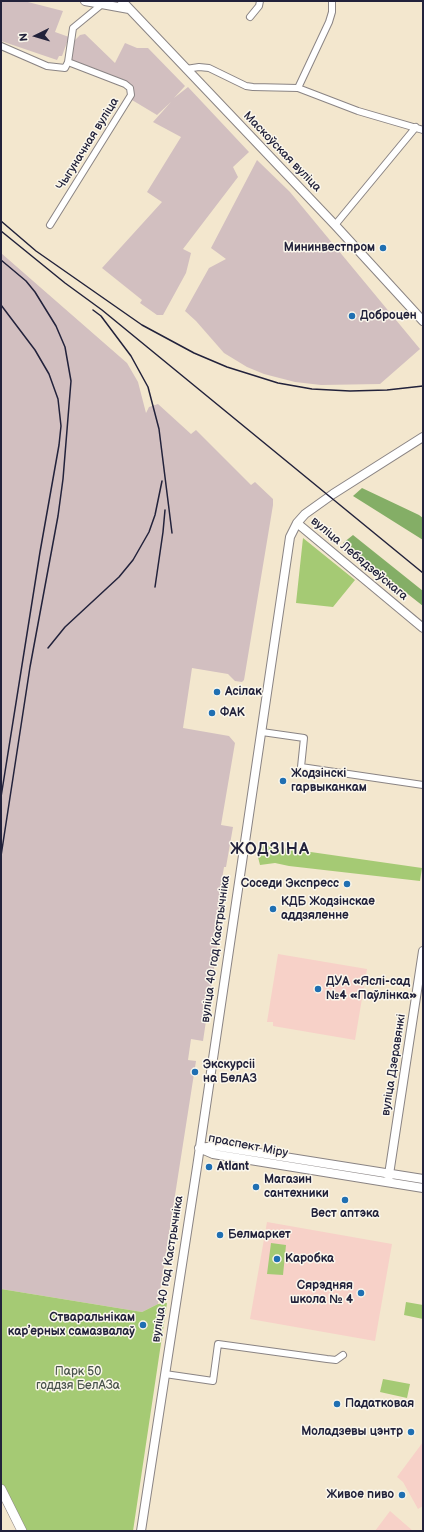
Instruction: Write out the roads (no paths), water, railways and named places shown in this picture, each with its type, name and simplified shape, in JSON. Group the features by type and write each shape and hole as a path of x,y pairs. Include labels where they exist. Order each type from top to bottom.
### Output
{"main road":[{"path":"85,1 129,9"},
{"name":"Маскоўская вуліца","path":"122,1 423,320"},
{"name":"вуліца 40 год Кастрычніка","path":"141,1531 290,538 297,523 305,514 333,494 423,437"},
{"name":"вуліца Лебядзеўскага","path":"297,523 423,628"},
{"name":"вуліца Дзеравянкі","path":"388,1177 423,951"},
{"name":"праспект Міру","path":"199,1148 213,1154 245,1155 388,1177 423,1179"},
{"name":"праспект Міру","path":"388,1177 423,1188"},
{"path":"1,1489 22,1531"},
{"path":"1,1502 16,1531"}],"street":[{"path":"250,17 259,6 260,1"},
{"path":"298,88 329,22 332,12 332,1"},
{"path":"1,46 47,66 65,68 68,62 73,28 102,5"},
{"name":"Чыгуначная вуліца","path":"50,224 131,95 130,88 125,84 68,62"},
{"path":"186,69 199,67 208,68 246,86 298,88 358,112 423,130"},
{"path":"335,226 416,127"},
{"path":"262,732 304,738 301,767 423,785"},
{"path":"165,1374 213,1381 218,1344 336,1360 343,1356"}],"railway":[{"path":"1,221 36,251 142,325 194,353 227,367 278,383 312,389 350,391 387,390 423,386"},
{"path":"1,231 65,283 102,310 423,573"},
{"path":"1,260 26,281 35,292 56,326 65,347 71,381 63,479 58,516 30,667 1,856"},
{"path":"1,305 35,350 49,374 58,399 61,426 1,797"},
{"path":"93,310 101,316 131,356 148,387 159,429 172,533"},
{"path":"48,648 65,627 119,577 133,560 149,532 155,515 162,481"},
{"path":"155,587 165,510"}],"place":[{"name":"Мининвестпром","path":"383,248"},
{"name":"Доброцен","path":"352,316"},
{"name":"Асілак","path":"217,692"},
{"name":"ФАК","path":"212,713"},
{"name":"Жодзінскі гарвыканкам","path":"283,781"},
{"name":"Соседи Экспресс","path":"347,884"},
{"name":"КДБ Жодзінскае аддзяленне","path":"273,909"},
{"name":"ДУА «Яслі-сад №4 «Паўлінка»","path":"318,989"},
{"name":"Экскурсіі на БелАЗ","path":"195,1072"},
{"name":"Atlant","path":"209,1167"},
{"name":"Магазин сантехники","path":"256,1187"},
{"name":"Вест аптэка","path":"345,1200"},
{"name":"Белмаркет","path":"220,1235"},
{"name":"Каробка","path":"277,1259"},
{"name":"Сярэдняя школа № 4","path":"361,1293"},
{"name":"Стваральнікам карʼерных самазвалаў","path":"143,1325"},
{"name":"Падатковая","path":"337,1404"},
{"name":"Моладзевы цэнтр","path":"411,1432"},
{"name":"Живое пиво","path":"402,1495"}],"district":[{"name":"ЖОДЗІНА","path":"270,850"}],"park label":[{"name":"Парк 50 годдзя БелАЗа","path":"78,1379"}]}
